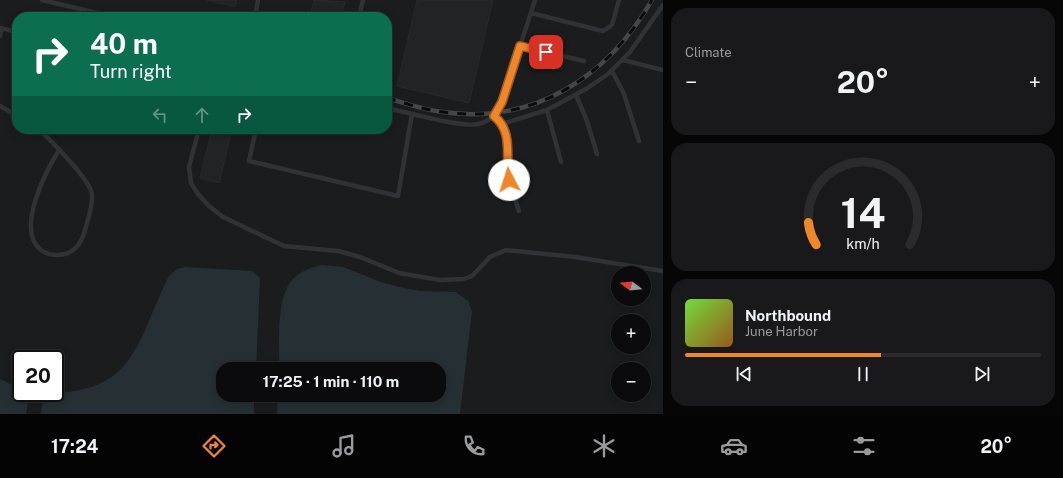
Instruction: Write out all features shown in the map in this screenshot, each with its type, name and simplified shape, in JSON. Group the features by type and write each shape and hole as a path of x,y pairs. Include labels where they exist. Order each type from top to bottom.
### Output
{"lane":[{"path":"42,0 93,12"},
{"path":"256,12 258,0"},
{"path":"360,12 363,0"},
{"path":"392,109 471,125 484,122 494,116 502,102 535,0"},
{"path":"531,13 603,31 612,25 619,0"},
{"path":"502,124 547,110 576,95 612,70 623,60 663,5"},
{"path":"0,36 1,28 12,31"},
{"path":"520,46 584,61"},
{"path":"623,60 663,70"},
{"path":"612,70 624,94 640,141"},
{"path":"576,95 587,121 597,154"},
{"path":"0,106 12,113"},
{"path":"547,110 561,162"},
{"path":"255,134 248,161 398,196 412,114"},
{"path":"494,116 502,124 508,140 509,180 519,211"},
{"path":"43,134 59,150 87,182 91,190 92,201 80,243 71,252 52,255 40,249 33,239 30,227 42,178 59,150"},
{"path":"198,134 189,167 191,182 198,194 209,206 223,216 284,246 338,251 360,257 399,273 440,280 464,279 472,276 490,257 506,250 582,258 663,271"}],"shaded area":[{"path":"0,0 663,0 663,414 0,414"},
{"path":"322,265 343,267 381,282 399,287 420,291 456,292 468,301 472,311 460,414 277,414 278,402 446,402 446,362 279,362 279,334 281,308 284,296 288,286 294,278 307,270"},
{"path":"185,267 252,271 260,278 256,362 216,362 216,402 254,402 254,414 41,414 42,402 64,402 64,392 77,391 99,384 116,373 129,359 140,342 169,276 177,269"},
{"path":"0,379 12,385 12,402 28,403 26,414 0,414"}],"building":[{"path":"207,0 237,0 235,7"},
{"path":"314,0 345,2 342,12 311,12"},
{"path":"417,0 493,0 469,103 397,86"},
{"path":"211,134 231,134 219,183 200,178"}],"railway":[{"path":"392,99 436,111 476,114 508,111 538,103 565,90 591,73 614,52 634,27 652,0"}],"route":[{"path":"509,180 507,163 507,134 502,124 494,116 502,102 520,46 546,52"}]}
